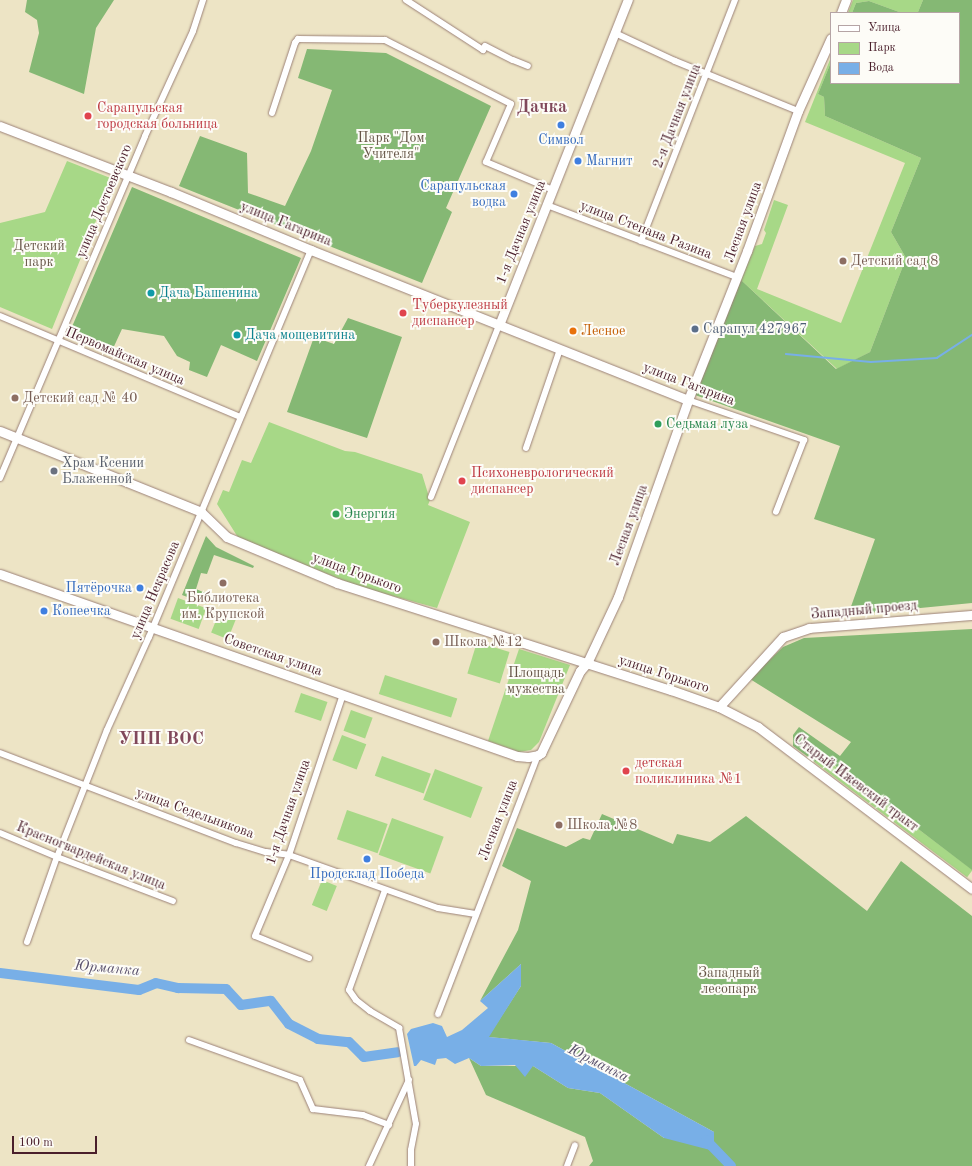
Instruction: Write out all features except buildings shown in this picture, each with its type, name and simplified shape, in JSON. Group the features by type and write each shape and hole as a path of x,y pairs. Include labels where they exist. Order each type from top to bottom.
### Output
{"street":[{"name":"улица Достоевского","path":"0,478 128,175 194,31 203,0"},
{"path":"406,0 483,50 485,46 528,66"},
{"name":"1-я Дачная улица","path":"431,497 628,0"},
{"name":"2-я Дачная улица","path":"642,241 735,0"},
{"path":"841,12 846,0"},
{"path":"615,33 706,74 798,111"},
{"path":"272,113 295,43 298,39 385,40 511,104 486,162 553,190"},
{"name":"Лесная улица","path":"438,1014 538,755 541,753 580,671 587,663 618,597 688,400 737,277 798,111 830,40"},
{"name":"улица Гагарина","path":"0,126 128,175 311,250 688,400 804,440 776,512"},
{"name":"улица Степана Разина","path":"547,205 737,277"},
{"name":"улица Некрасова","path":"27,942 57,857 85,785 311,250"},
{"name":"Первомайская улица","path":"0,316 240,417"},
{"path":"526,448 560,349"},
{"name":"улица Горького","path":"0,431 201,512 227,537 338,583 719,707"},
{"name":"Советская улица","path":"0,574 517,756 528,757 538,755"},
{"name":"Западный проезд","path":"719,707 783,637 809,628 972,615"},
{"name":"1-я Дачная улица","path":"309,958 255,936 289,855 343,695"},
{"name":"Старый Ижевский тракт","path":"719,707 758,727 972,889"},
{"name":"улица Седельникова","path":"0,753 236,843 266,852 289,855 438,908 476,914"},
{"name":"Красногвардейская улица","path":"0,833 173,902"},
{"path":"385,890 349,990 356,1000 370,1011 399,1028 416,1124 411,1150 411,1166"},
{"path":"189,1040 300,1080 312,1109 363,1115 389,1126"},
{"path":"369,1166 389,1126 409,1080"},
{"path":"567,1166 575,1145"}],"green space":[{"path":"27,0 114,0 96,28 84,94 29,72 39,33 37,20 25,12"},
{"path":"853,0 923,0 918,12 899,12 869,1 856,3 852,12 848,12"},
{"path":"923,0 972,0 972,603 848,615 875,539 814,519 840,446 695,395 741,280 836,369 870,352 906,258 891,232 921,158 825,116 824,97 818,94 830,64 830,84 960,84 960,12 918,12"},
{"path":"869,1 899,12 852,12 856,3"},
{"name":"Парк \"Дом Учителя\"","path":"307,49 386,53 491,106 446,208 452,212 422,283 179,186 200,136 247,153 248,193 285,206 311,151 332,90 298,78"},
{"path":"830,60 830,64 818,94 824,97 825,116 921,158 891,232 906,258 870,352 837,369 741,280 749,256 751,256 755,246 762,244 766,233 764,230 774,200 788,205 757,289 841,323 905,163 805,122"},
{"name":"Детский парк","path":"67,161 113,179 52,329 0,307 0,223 45,212"},
{"path":"132,187 301,258 257,361 221,345 207,377 189,370 190,362 177,356 164,336 122,329 110,355 68,336"},
{"path":"348,318 402,337 367,438 287,412 314,337 334,344"},
{"name":"Энергия","path":"269,422 345,451 355,452 422,474 430,500 428,505 470,522 437,608 360,587 239,539 217,504 223,490 229,492 242,460 251,463"},
{"path":"206,536 216,547 254,566 253,568 214,555 207,574 201,573 196,589 210,595 206,604 182,595"},
{"path":"178,598 206,608 199,629 170,619"},
{"path":"219,613 236,620 228,639 211,632"},
{"path":"972,629 972,870 821,755 815,762 793,746 793,735 799,727 840,756 851,742 750,679 783,647 804,638"},
{"path":"477,642 510,652 500,683 467,674"},
{"name":"Площадь мужества","path":"519,649 570,665 539,742 531,750 519,752 488,741"},
{"path":"385,675 457,698 451,718 379,694"},
{"path":"301,693 327,702 321,721 294,712"},
{"path":"351,710 373,718 365,739 343,731"},
{"path":"342,735 366,744 357,770 332,760"},
{"path":"820,755 972,870 967,877 815,762"},
{"path":"382,756 431,774 424,794 375,776"},
{"path":"435,769 483,787 471,818 423,800"},
{"path":"347,810 388,824 378,853 337,839"},
{"name":"Западный лесопарк","path":"602,814 673,844 677,834 710,842 746,816 867,911 901,861 972,916 972,1166 589,1166 593,1161 585,1137 486,1095 469,1058 481,1066 533,1066 568,1088 600,1093 664,1138 714,1132 551,1043 488,1037 521,986 521,964 480,1001 518,930 531,881 502,866 517,828 566,847 583,838 590,840"},
{"path":"392,818 444,837 430,873 379,855"},
{"path":"322,880 337,886 327,911 312,905"}],"water":[{"path":"521,964 521,986 489,1037 551,1043 714,1132 714,1151 664,1138 600,1093 568,1088 533,1066 525,1077 515,1065 481,1066 469,1058 455,1064 446,1058 437,1059 435,1065 421,1060 416,1066 414,1066 407,1034 411,1029 433,1023 442,1026 447,1037 462,1030 488,1008 480,1001"}],"waterway":[{"path":"786,354 871,362 937,358 972,335"},
{"name":"Юрманка","path":"0,973 139,990 156,983 178,988 226,989 241,1005 271,1001 289,1024 318,1039 349,1042 364,1057 398,1052"},
{"name":"Юрманка","path":"706,1140 731,1166"}],"place":[{"name":"Сарапульская городская больница","path":"88,116"},
{"name":"Символ","path":"561,125"},
{"name":"Магнит","path":"578,161"},
{"name":"Сарапульская водка","path":"514,194"},
{"name":"Детский сад 8","path":"843,261"},
{"name":"Дача Башенина","path":"151,293"},
{"name":"Туберкулезный диспансер","path":"403,313"},
{"name":"Сарапул 427967","path":"695,329"},
{"name":"Лесное","path":"573,331"},
{"name":"Дача мощевитина","path":"237,335"},
{"name":"Детский сад № 40","path":"15,398"},
{"name":"Седьмая луза","path":"658,424"},
{"name":"Храм Ксении Блаженной","path":"54,471"},
{"name":"Психоневрологический диспансер","path":"462,481"},
{"name":"Энергия","path":"336,514"},
{"name":"Библиотека им. Крупской","path":"223,583"},
{"name":"Пятёрочка","path":"140,588"},
{"name":"Копеечка","path":"44,611"},
{"name":"Школа №12","path":"436,642"},
{"name":"детская поликлиника №1","path":"626,771"},
{"name":"Школа №8","path":"559,825"},
{"name":"Продсклад Победа","path":"367,859"}],"district":[{"name":"Дачка","path":"542,107"},
{"name":"УПП ВОС","path":"161,739"}]}
